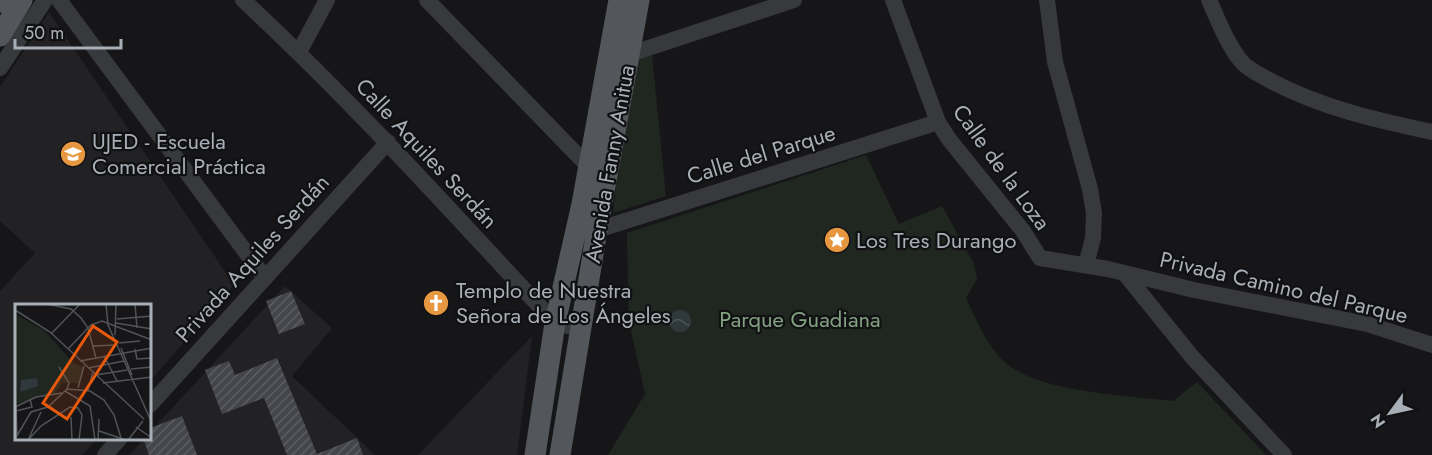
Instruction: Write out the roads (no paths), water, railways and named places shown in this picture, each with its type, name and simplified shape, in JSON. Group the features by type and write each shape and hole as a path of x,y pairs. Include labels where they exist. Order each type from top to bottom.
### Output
{"main road":[{"path":"0,36 22,0"},
{"name":"Avenida Fanny Anitua","path":"560,455 597,230 623,1"},
{"name":"Avenida Fanny Anitua","path":"535,455 555,323 582,204 588,166 617,58"},
{"path":"582,204 586,218 597,230"}],"street":[{"path":"0,68 45,0"},
{"path":"59,0 265,278"},
{"name":"Calle Aquiles Serdán","path":"243,0 299,52 388,142 555,323"},
{"path":"299,52 327,0"},
{"path":"427,0 588,166"},
{"path":"617,58 794,0"},
{"name":"Calle de la Loza","path":"893,0 938,122 948,138 1023,231 1040,258 1086,265"},
{"path":"1047,0 1055,62 1090,189 1094,213 1093,238 1086,265 1125,274 1193,358 1284,455"},
{"path":"1209,0 1242,63 1265,78 1297,95 1358,116 1432,132"},
{"name":"Calle del Parque","path":"597,230 938,122"},
{"name":"Privada Aquiles Serdán","path":"152,403 388,142"},
{"name":"Privada Camino del Parque","path":"1125,274 1367,324 1432,345"},
{"path":"555,323 581,329"},
{"path":"105,455 118,440"}],"water":[{"path":"680,310 688,313 691,321 688,329 680,332 672,329 669,321 672,313"}],"place":[{"name":"UJED - Escuela Comercial Práctica","path":"73,154"},
{"name":"Los Tres Durango","path":"837,240"},
{"name":"Templo de Nuestra Señora de Los Ángeles","path":"436,303"}],"park label":[{"name":"Parque Guadiana","path":"800,319"}]}
